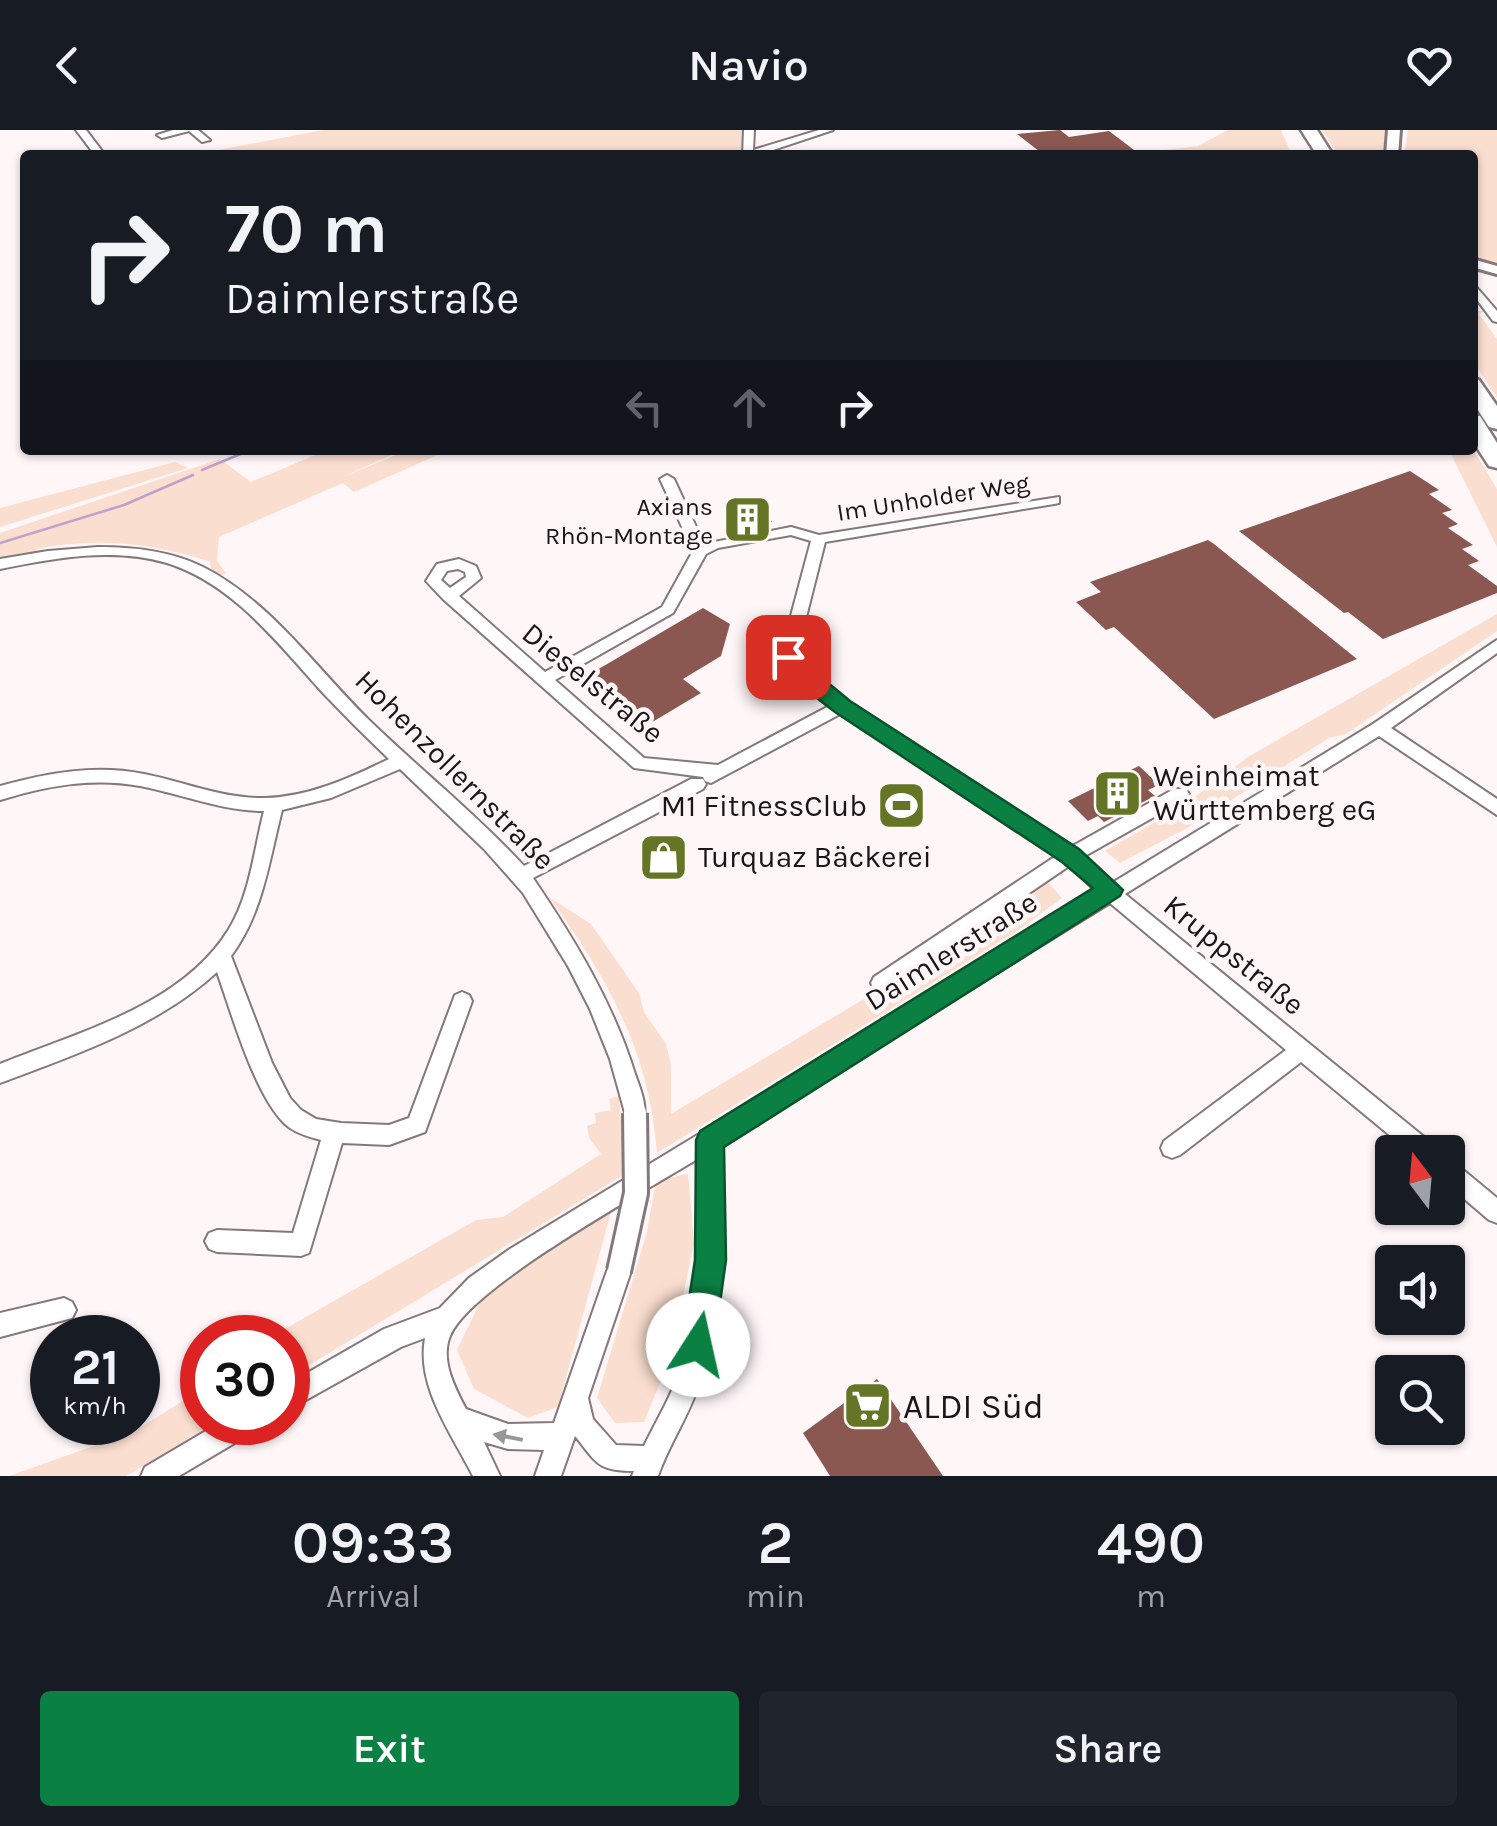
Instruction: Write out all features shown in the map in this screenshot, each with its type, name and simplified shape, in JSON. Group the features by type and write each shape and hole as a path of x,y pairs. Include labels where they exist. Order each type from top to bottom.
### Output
{"highway":[{"path":"1478,393 1497,422"},
{"path":"1478,431 1497,461"}],"street":[{"path":"81,130 96,150"},
{"path":"162,135 185,130"},
{"path":"193,130 205,140"},
{"path":"764,150 828,130"},
{"path":"1478,293 1497,319"},
{"path":"543,680 668,610 700,551 667,478"},
{"name":"Im Unholder Weg","path":"700,551 714,544 791,531 819,539 1054,500"},
{"name":"Kruppstraße","path":"819,539 788,657 796,671 1070,856 1406,1135"},
{"name":"Hohenzollernstraße","path":"0,564 61,554 112,552 160,558 192,568 242,602 400,761 522,876 575,956 624,1064 635,1113 637,1182 632,1226 619,1272 548,1476"},
{"name":"Dieselstraße","path":"448,596 640,764 707,779"},
{"name":"Daimlerstraße","path":"310,1385 393,1338 444,1318 460,1298 500,1269 1379,728 1497,645"},
{"path":"522,876 843,706"},
{"path":"1379,728 1497,808"},
{"path":"0,793 46,780 101,774 141,779 203,797 275,804 327,792 400,761"},
{"path":"881,983 1070,856 1180,794"},
{"path":"0,1074 158,1005 221,955 235,936 246,907 275,804"},
{"path":"221,955 278,1094 291,1116 312,1129 397,1136 417,1125 462,1001"},
{"name":"Kruppstraße","path":"1172,1148 1303,1049"},
{"path":"217,1242 300,1245 334,1133"},
{"path":"576,1400 582,1425 610,1458 648,1468 674,1419 698,1345 710,1260 710,1140"},
{"path":"1465,1185 1497,1212"},
{"path":"0,1325 64,1310"},
{"path":"444,1318 433,1361 438,1384 487,1476"},
{"path":"455,1417 502,1439 563,1434"},
{"path":"154,1476 207,1445"}],"shaded area":[{"path":"323,130 749,130 748,150 218,150"},
{"path":"1228,130 1281,130 1290,150 1165,150 1198,146"},
{"path":"1322,130 1387,130 1386,150 1335,150"},
{"path":"1408,130 1497,130 1497,267 1478,261 1478,150 1405,150"},
{"path":"1478,311 1484,311 1479,314 1497,339 1497,398 1478,369"},
{"path":"315,455 392,455 340,478 396,455 438,455 354,492 343,483 219,537 217,561 226,573 213,579 210,562 124,544 58,545 36,549 43,556 0,564 0,533 220,459 251,482"},
{"path":"1451,455 1477,455 1497,489 1497,547"},
{"path":"175,462 188,468 0,527 0,508"},
{"path":"1497,614 1497,631 1346,734 1329,738 1187,828 1120,863 1105,851 1181,807 1248,757"},
{"path":"1047,881 1062,898 1017,931 657,1153 645,1081 622,1017 590,957 549,897 591,924 639,993 644,1012 666,1044 671,1064 671,1114 1015,909"},
{"path":"619,1096 625,1174 310,1365 309,1315 476,1220 503,1217 601,1154 589,1138 587,1126 596,1123 595,1113 611,1110 609,1099"},
{"path":"688,1174 694,1243 670,1358 644,1422 615,1423 597,1398 647,1232 656,1180"},
{"path":"611,1212 558,1407 528,1418 474,1389 457,1350 486,1290"},
{"path":"180,1403 180,1443 126,1476 9,1476 96,1445 160,1445 160,1415"}],"building":[{"path":"1060,130 1069,137 1109,131 1134,150 1038,150 1017,134"},
{"path":"1410,471 1439,490 1429,494 1452,510 1442,513 1458,524 1448,528 1473,545 1462,549 1479,561 1468,565 1497,586 1497,593 1383,639 1239,531"},
{"name":"Axians Rhön-Montage","path":"767,511 772,522 729,530 724,518"},
{"path":"1208,540 1357,659 1214,719 1114,627 1106,630 1076,602 1101,592 1090,582"},
{"path":"703,608 730,624 721,656 683,679 701,693 649,724 640,716 628,724 578,681"},
{"name":"Weinheimat Württemberg eG","path":"1139,766 1159,785 1148,790 1155,796 1104,822 1098,816 1088,821 1068,801"},
{"name":"ALDI Süd","path":"877,1379 943,1476 830,1476 803,1433"}],"waterway":[{"path":"202,470 238,455"},
{"path":"0,543 124,505 193,475"}],"place":[{"name":"Axians Rhön-Montage","path":"748,520"},
{"name":"Weinheimat Württemberg eG","path":"1118,793"},
{"name":"M1 FitnessClub","path":"902,806"},
{"name":"Turquaz Bäckerei","path":"663,857"},
{"name":"ALDI Süd","path":"868,1406"}],"route":[{"path":"698,1345 710,1260 710,1140 1111,890 1070,856 843,706 796,671 788,657"}]}
